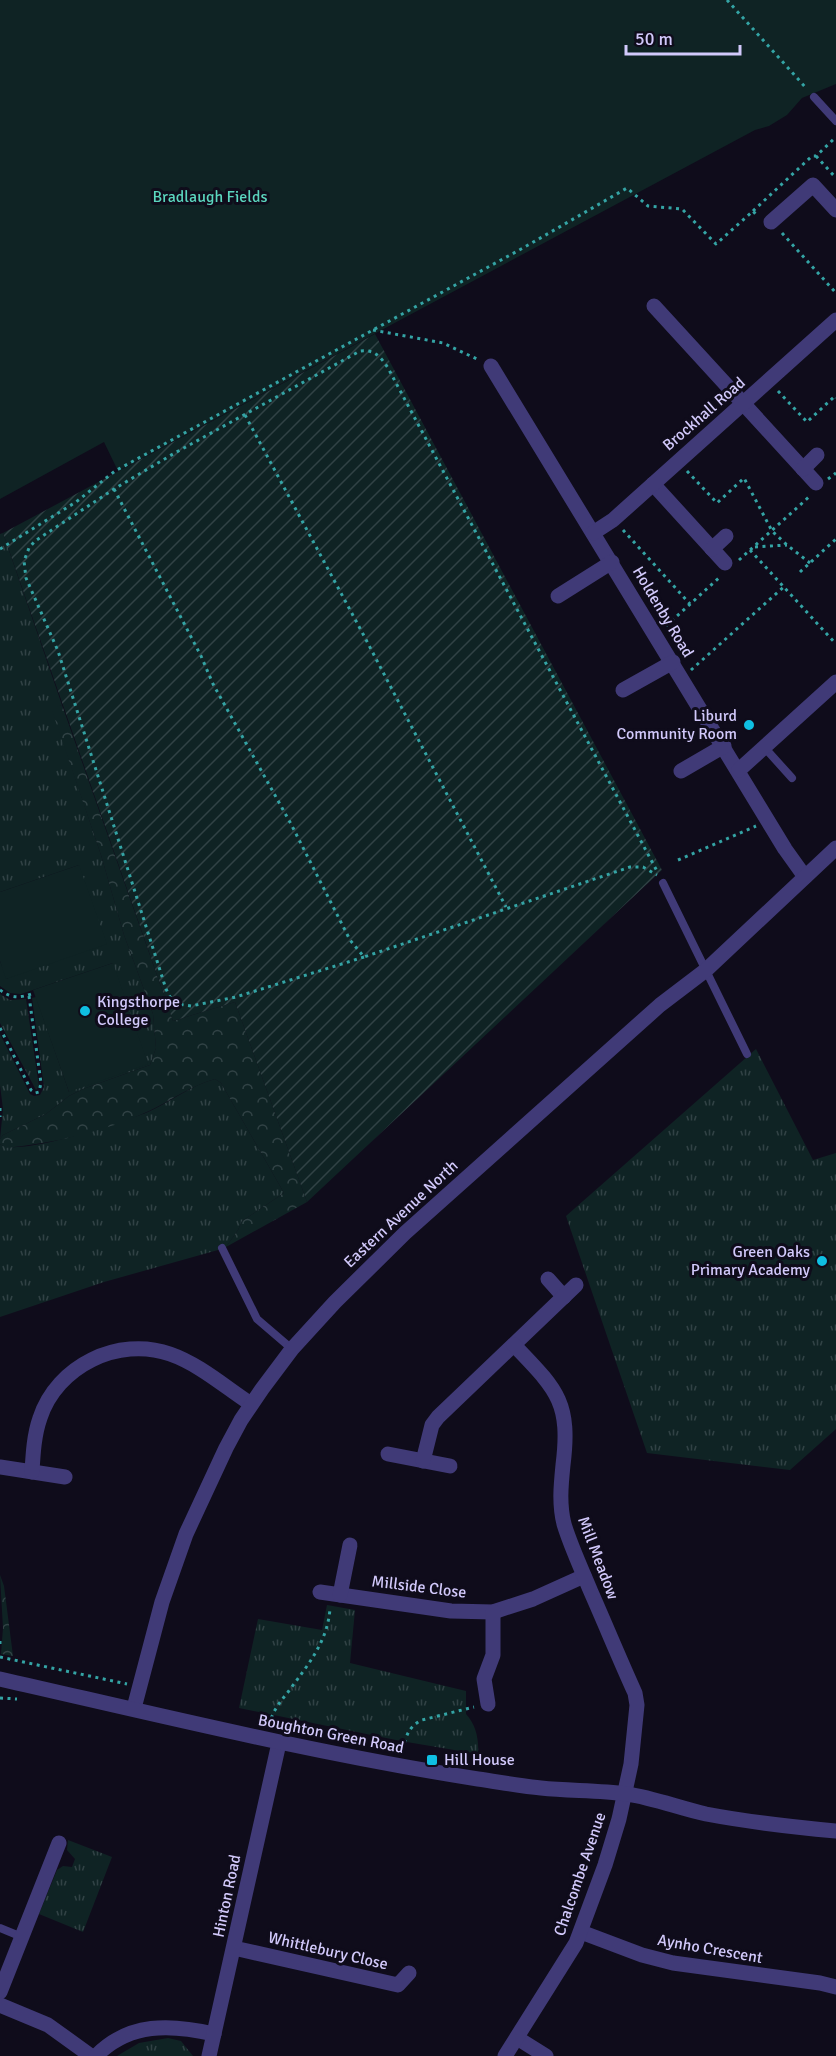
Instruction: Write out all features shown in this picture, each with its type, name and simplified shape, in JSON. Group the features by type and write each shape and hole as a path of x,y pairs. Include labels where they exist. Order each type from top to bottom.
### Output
{"street":[{"path":"771,222 813,185 836,210"},
{"path":"654,306 818,486"},
{"name":"Brockhall Road","path":"593,533 613,520 835,322"},
{"name":"Holdenby Road","path":"491,366 805,877"},
{"path":"803,469 817,455"},
{"path":"653,484 728,567"},
{"path":"712,549 726,536"},
{"path":"558,596 612,562"},
{"path":"623,690 673,662"},
{"path":"739,770 836,682"},
{"path":"681,771 724,746"},
{"name":"Eastern Avenue North","path":"134,1708 162,1602 186,1534 226,1448 251,1404 292,1349 335,1302 435,1206 660,1005 706,970 836,848"},
{"path":"548,1280 564,1297"},
{"path":"423,1461 429,1434 438,1417 576,1285"},
{"name":"Mill Meadow","path":"514,1345 550,1384 560,1402 566,1423 566,1445 560,1488 561,1508 568,1538 635,1693 637,1705 631,1764 625,1794"},
{"path":"32,1472 34,1445 40,1416 54,1391 72,1372 102,1355 127,1349 168,1353 189,1362 251,1404"},
{"path":"388,1454 450,1466"},
{"path":"0,1467 65,1477"},
{"path":"330,1594 350,1545"},
{"name":"Millside Close","path":"330,1594 451,1611 493,1612 533,1599 584,1576"},
{"path":"488,1704 484,1679 493,1655 493,1612"},
{"name":"Boughton Green Road","path":"0,1679 279,1743 477,1779 542,1788 625,1794 725,1817 836,1831"},
{"name":"Hinton Road","path":"209,2056 279,1743"},
{"name":"Chalcombe Avenue","path":"505,2056 566,1961 581,1932 613,1841 625,1794"},
{"path":"0,1992 60,1853"},
{"name":"Aynho Crescent","path":"581,1932 673,1964 836,1987"},
{"name":"Whittlebury Close","path":"234,1948 398,1985 409,1973"},
{"path":"0,2005 48,2025 91,2056"},
{"path":"96,2056 115,2041 146,2028 177,2026 214,2034"},
{"path":"518,2038 546,2056"}],"lane":[{"path":"814,97 836,121"},
{"path":"764,747 792,778"},
{"path":"663,883 747,1054"},
{"path":"222,1248 257,1319 292,1349"},
{"path":"0,1928 22,1937"}],"path":[{"path":"727,0 814,97"},
{"path":"0,549 76,502 115,471 627,188 648,206 682,209 716,244 836,137"},
{"path":"816,156 836,178"},
{"path":"753,211 766,226 771,222 836,293"},
{"path":"373,330 443,343 491,366"},
{"path":"367,350 375,353 382,359 663,883 647,868 630,867 364,957 236,997 191,1006 178,1004 168,993 58,651 30,588 24,569 26,554 35,541 172,454 360,351 367,350"},
{"path":"769,381 807,422 835,396 836,398"},
{"path":"245,414 506,908"},
{"path":"678,461 717,503 744,478 772,531 810,563"},
{"path":"656,635 728,567 772,531 818,486 835,474"},
{"path":"114,489 201,656 213,684 291,824 350,940 364,957"},
{"path":"613,520 690,604"},
{"path":"800,572 836,539"},
{"path":"752,548 787,545"},
{"path":"752,548 836,644"},
{"path":"682,678 785,586"},
{"path":"678,860 768,820"},
{"path":"0,990 12,997 29,996 34,993"},
{"path":"0,1028 31,1090 35,1094 39,1092 41,1083 29,996"},
{"path":"0,1108 0,1117"},
{"path":"269,1726 273,1713 324,1638 329,1623 330,1594"},
{"path":"0,1656 127,1684"},
{"path":"403,1750 406,1736 415,1724 422,1720 488,1704"}],"green space":[{"name":"Bradlaugh Fields","path":"0,0 836,0 836,84 802,98 787,115 769,126 755,130 118,471 104,442 0,499"},
{"path":"375,334 662,870 307,1202 235,1002 173,1021 3,533"},
{"path":"3,533 62,705 52,709 101,855 124,935 153,1014 156,1048 150,1065 83,1089 69,1096 46,1114 3,1135 0,1139 3,1109 0,1085 0,1034 30,1094 40,1095 44,1087 32,998 36,997 69,1092 113,963 21,994 10,993 0,986 0,961 7,979 79,865 0,892 0,534"},
{"path":"62,705 173,1021 235,1002 307,1202 226,1247 242,1221 284,1193 221,1083 215,1079 190,1089 149,1111 97,1131 24,1146 6,1148 0,1144 3,1135 46,1114 69,1096 150,1065 156,1048 153,1014 124,935 101,855 51,708"},
{"path":"79,865 107,944 6,979 0,961 0,892"},
{"path":"113,963 148,1064 69,1092 33,990"},
{"path":"0,994 10,1000 26,999 39,1086 36,1090 0,1023"},
{"path":"756,1049 813,1160 836,1153 836,1429 790,1470 647,1453 566,1216"},
{"path":"215,1079 221,1083 284,1193 242,1221 226,1247 104,1282 0,1317 0,1144 10,1147 27,1146 96,1130 148,1112 198,1085"},
{"path":"0,1575 4,1586 13,1656 1,1654 3,1628"},
{"path":"327,1605 355,1610 350,1663 466,1691 466,1714 476,1732 478,1754 239,1708 258,1619 322,1630"},
{"path":"68,1840 112,1857 83,1932 39,1914 57,1870 63,1866 72,1867 75,1859 67,1850"},
{"path":"168,2038 181,2041 193,2056 117,2056 139,2043"}],"place":[{"name":"Liburd Community Room","path":"749,725"},
{"name":"Kingsthorpe College","path":"85,1011"},
{"name":"Green Oaks Primary Academy","path":"822,1261"},
{"name":"Hill House","path":"432,1760"}]}
